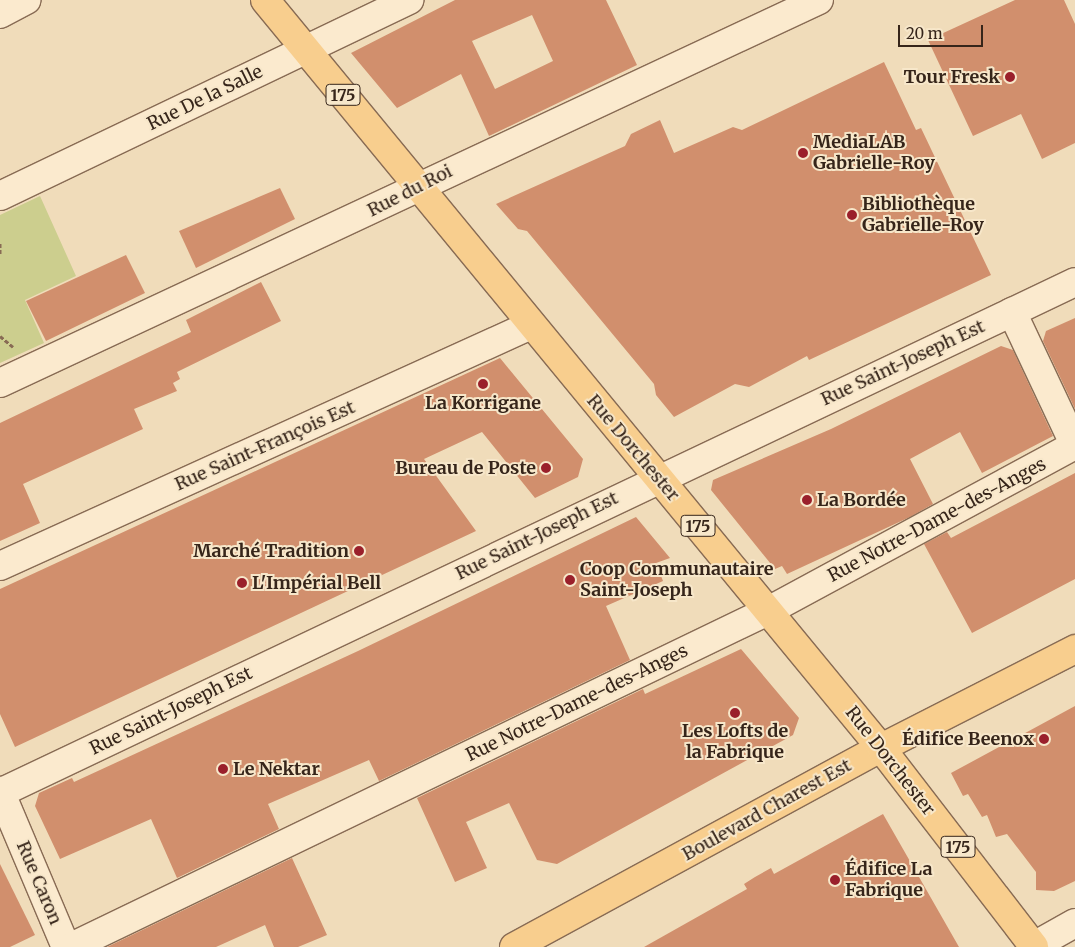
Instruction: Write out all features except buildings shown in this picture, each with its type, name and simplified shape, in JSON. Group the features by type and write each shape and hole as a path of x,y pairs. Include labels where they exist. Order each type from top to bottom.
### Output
{"main road":[{"name":"Rue Dorchester","path":"265,0 422,188 531,325 881,748 1034,947"},
{"name":"Boulevard Charest Est","path":"514,947 881,748 1075,649"}],"street":[{"path":"0,14 26,0"},
{"name":"Rue De la Salle","path":"0,196 409,0"},
{"name":"Rue du Roi","path":"0,383 422,188 458,166 819,0"},
{"name":"Rue Saint-Joseph Est","path":"0,792 658,478 1075,282"},
{"path":"1012,312 1075,446"},
{"name":"Rue Saint-François Est","path":"0,566 531,325"},
{"name":"Rue Notre-Dame-des-Anges","path":"71,947 768,611 1075,446"},
{"name":"Rue Caron","path":"0,792 66,947"},
{"path":"1034,947 1075,923"}],"path":[{"path":"0,243 0,254"}],"green space":[{"path":"40,196 76,276 25,300 44,343 0,363 0,215"}],"place":[{"name":"Tour Fresk","path":"1010,77"},
{"name":"MediaLAB Gabrielle-Roy","path":"803,153"},
{"name":"Bibliothèque Gabrielle-Roy","path":"852,215"},
{"name":"La Korrigane","path":"483,384"},
{"name":"Bureau de Poste","path":"546,468"},
{"name":"La Bordée","path":"807,500"},
{"name":"Marché Tradition","path":"359,551"},
{"name":"Coop Communautaire Saint-Joseph","path":"570,580"},
{"name":"L'Impérial Bell","path":"242,583"},
{"name":"Les Lofts de la Fabrique","path":"735,713"},
{"name":"Édifice Beenox","path":"1044,739"},
{"name":"Le Nektar","path":"223,769"},
{"name":"Édifice La Fabrique","path":"835,880"}]}
